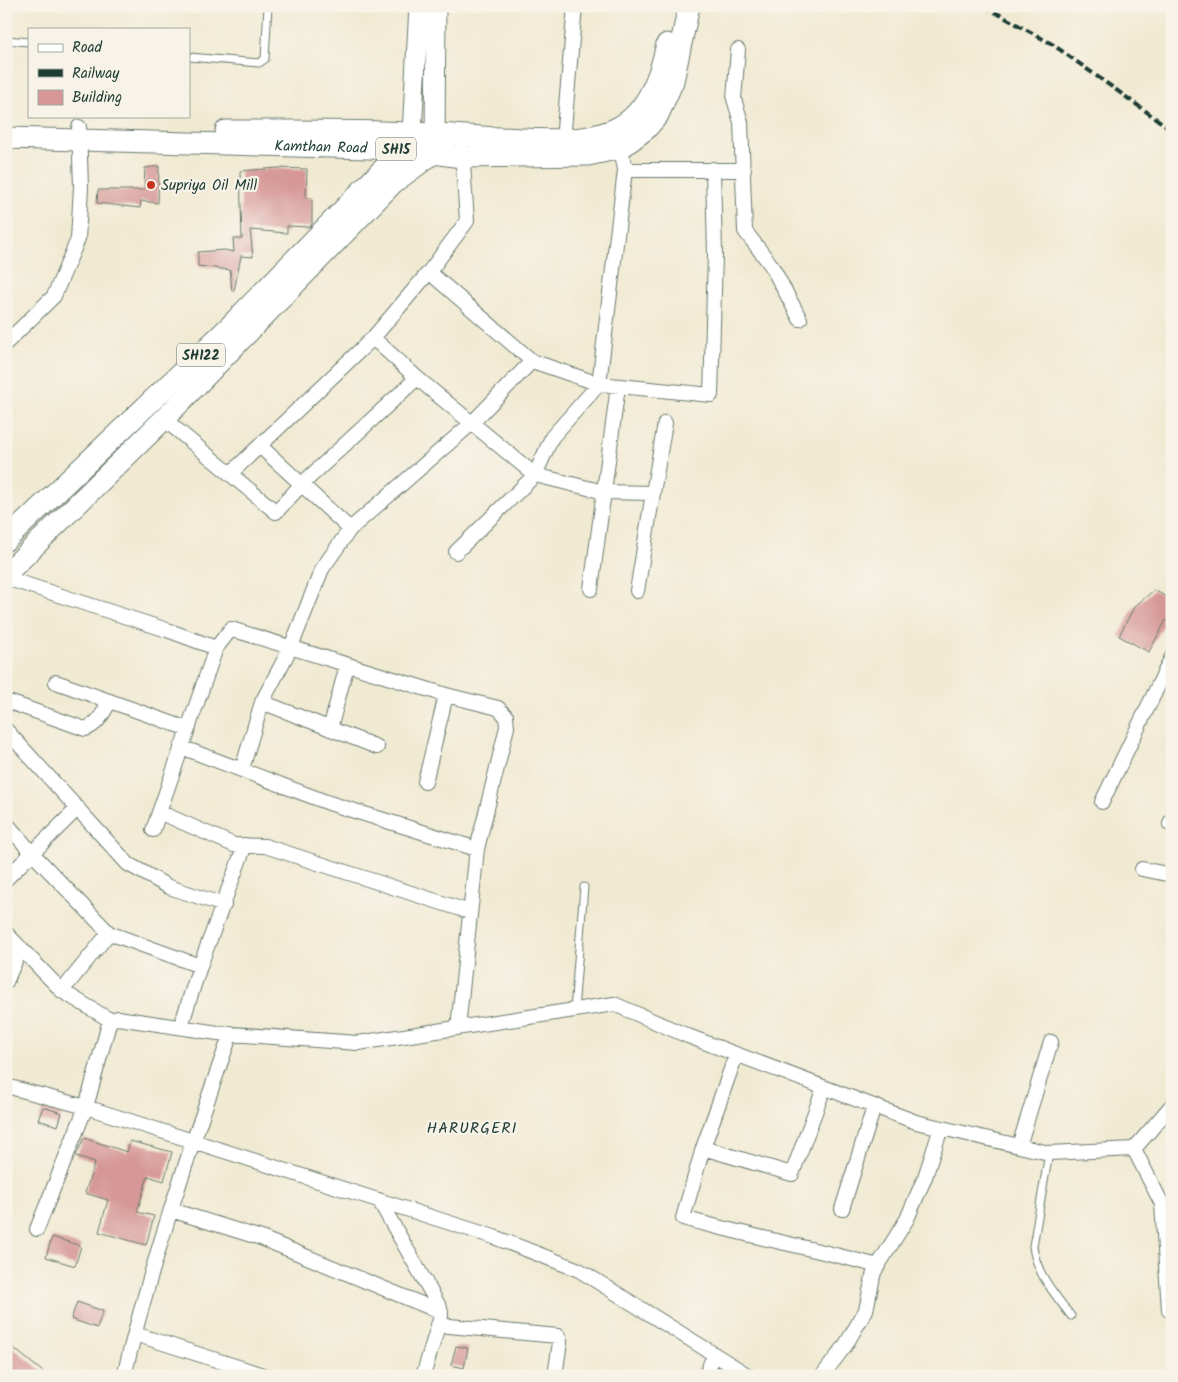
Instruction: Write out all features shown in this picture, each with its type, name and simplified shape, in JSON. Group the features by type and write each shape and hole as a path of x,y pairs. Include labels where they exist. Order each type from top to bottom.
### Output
{"main road":[{"name":"Kamthan Road","path":"6,138 79,135 402,149 435,143 462,147 593,145 635,115 647,100 662,66 676,6"},
{"name":"Kamthan Road","path":"462,147 563,140 620,148 646,129 658,115 673,81 689,6"},
{"name":"Kamthan Road","path":"6,124 79,135"},
{"path":"6,576 164,419 393,183 435,143"},
{"name":"SH122","path":"6,540 230,326 402,149"}],"street":[{"path":"402,149 419,6"},
{"path":"435,143 436,6"},
{"path":"563,140 575,6"},
{"path":"738,50 734,99 741,122 745,231 771,265 800,319"},
{"path":"6,343 54,296 78,240 81,187 79,135"},
{"path":"230,474 373,338 429,272 467,221 462,147"},
{"path":"456,552 535,475 552,437 599,384 625,170 620,148"},
{"path":"429,272 532,361 599,384 711,395 715,254 713,169"},
{"path":"625,170 744,170"},
{"path":"373,338 417,378 535,475 604,492 653,493"},
{"path":"242,769 262,702 291,647 322,570 350,529 472,423 532,361"},
{"path":"164,419 276,512 302,484 417,378"},
{"path":"591,589 618,386"},
{"path":"637,591 665,423"},
{"path":"260,446 350,529"},
{"path":"6,576 216,648"},
{"path":"153,830 216,648 231,629 446,695 498,708 506,716 507,727 477,849 458,1028"},
{"path":"1102,802 1172,657"},
{"path":"330,729 347,665"},
{"path":"56,682 188,729"},
{"path":"426,782 446,695"},
{"path":"6,702 85,729 92,727 97,722 110,701"},
{"path":"262,702 377,747"},
{"path":"6,730 128,864 169,887 224,905"},
{"path":"181,747 329,803 477,849"},
{"path":"6,879 78,808"},
{"path":"159,812 234,845 265,846 470,912"},
{"path":"6,823 32,853 109,933 200,966"},
{"path":"181,1026 200,966 245,845"},
{"path":"1142,869 1172,875"},
{"path":"6,933 62,992 110,1020 118,1018 231,1033 358,1043 614,1004 736,1054 916,1122 1049,1152 1134,1149 1172,1105"},
{"path":"62,992 109,933"},
{"path":"6,982 21,948"},
{"path":"37,1229 86,1107 110,1020"},
{"path":"124,1376 134,1334 171,1210 192,1143 231,1033"},
{"path":"1019,1146 1051,1042"},
{"path":"736,1054 703,1148 683,1218 878,1266"},
{"path":"6,1086 86,1107 192,1143 379,1200 494,1237 579,1270 749,1376"},
{"path":"703,1148 792,1174 824,1088"},
{"path":"842,1209 874,1106"},
{"path":"822,1376 845,1346 866,1310 874,1272 907,1219 925,1177 941,1128"},
{"path":"1134,1149 1162,1204 1169,1310 1172,1310"},
{"path":"379,1200 438,1304 439,1319 423,1376"},
{"path":"171,1210 261,1238 439,1319 558,1336 560,1342 554,1376"},
{"path":"134,1334 266,1376"},
{"path":"706,1376 714,1354"}],"lane":[{"path":"190,57 259,63 265,59 267,47 268,6"},
{"path":"6,40 28,42"},
{"path":"574,1010 584,887"},
{"path":"1049,1152 1034,1253 1038,1270 1071,1316"}],"building":[{"path":"159,166 158,203 141,201 140,208 97,203 98,190 144,190 145,168"},
{"path":"278,168 307,169 306,198 312,198 312,224 309,227 287,226 287,233 250,230 253,257 241,256 234,291 232,291 230,270 198,266 198,252 224,250 234,252 233,239 242,239 240,171"},
{"path":"1154,590 1172,600 1172,623 1166,620 1149,652 1119,636 1134,607"},
{"path":"43,1107 62,1113 58,1126 38,1120"},
{"path":"84,1138 127,1152 130,1141 172,1152 164,1181 148,1176 137,1212 154,1216 146,1245 99,1232 108,1200 85,1193 95,1162 76,1156"},
{"path":"52,1237 81,1246 75,1266 46,1257"},
{"path":"77,1302 103,1311 97,1328 71,1319"},
{"path":"6,1342 48,1376 6,1376"},
{"path":"456,1346 468,1348 464,1368 451,1365"}],"railway":[{"path":"984,6 1052,44 1172,130"}],"place":[{"name":"Supriya Oil Mill","path":"151,185"}],"district":[{"name":"HARURGERI","path":"472,1127"}]}
